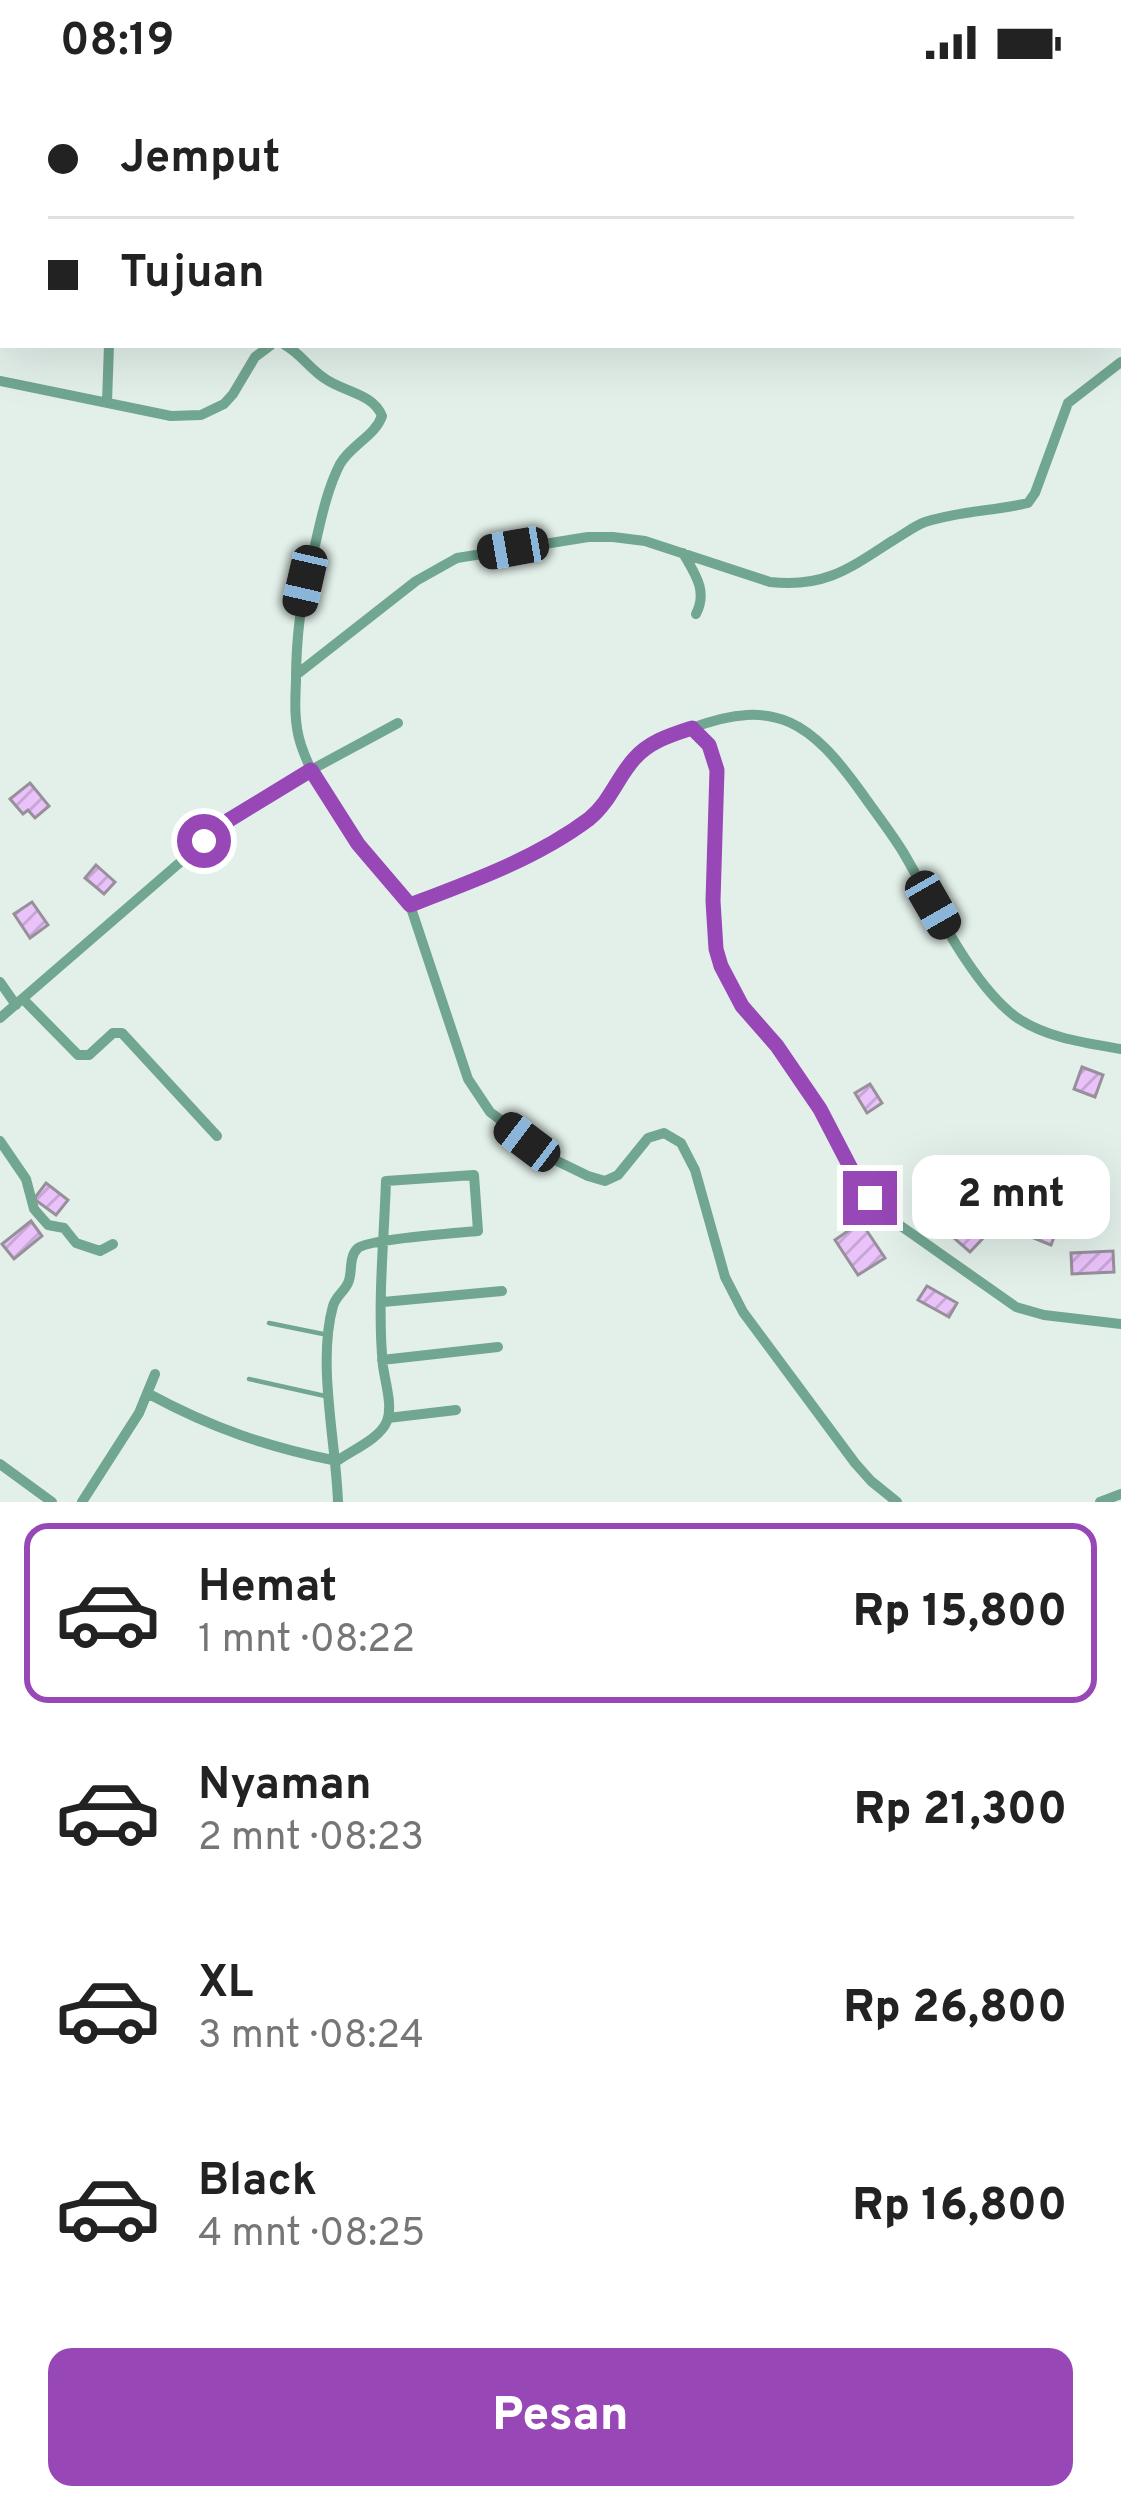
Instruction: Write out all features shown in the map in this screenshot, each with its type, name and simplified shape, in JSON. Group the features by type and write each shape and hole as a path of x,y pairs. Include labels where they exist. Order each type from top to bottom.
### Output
{"street":[{"path":"106,402 110,348"},
{"path":"0,381 171,416 200,415 224,404 255,356 267,348"},
{"path":"291,348 331,383 376,405 382,416 376,428 347,454 330,490 299,609 299,740 311,770 358,844 410,905 468,1079 490,1112 527,1142 588,1176 605,1181 618,1175 654,1135 664,1133 681,1143 700,1185 725,1276 743,1312 856,1463 897,1502"},
{"path":"296,675 416,580 457,558 588,537 645,541 770,582 818,582 921,523 1028,503 1068,403 1121,362"},
{"path":"683,553 701,590 696,614"},
{"path":"410,905 475,880 562,836 596,813 634,759 666,736 729,716 792,723 824,743 843,767 901,850 963,955 1005,1008 1049,1033 1121,1049"},
{"path":"0,1018 229,820 398,723"},
{"path":"692,728 709,745 717,770 713,901 721,966 742,1006 777,1046 820,1109 860,1186 891,1220 1016,1307 1044,1316 1121,1324"},
{"path":"0,982 78,1055 89,1055 112,1033 122,1033 217,1136"},
{"path":"0,1142 26,1179 34,1208 48,1225 64,1228 76,1243 100,1251 113,1244"},
{"path":"149,1394 230,1433 337,1461 378,1434 388,1418 382,1360 382,1301 384,1242 386,1180 474,1175 478,1231 384,1242 360,1246 354,1253 350,1279 334,1304 328,1335 327,1367 337,1461 338,1502"},
{"path":"382,1301 502,1291"},
{"path":"382,1360 498,1347"},
{"path":"82,1502 149,1394 155,1374"},
{"path":"388,1418 456,1410"},
{"path":"0,1464 52,1502"},
{"path":"1100,1502 1121,1494"}],"lane":[{"path":"269,1323 328,1335"},
{"path":"249,1379 330,1397"}],"building":[{"path":"30,783 49,806 35,818 28,810 23,814 10,799"},
{"path":"96,865 115,882 104,894 85,878"},
{"path":"32,902 48,925 30,938 14,914"},
{"path":"1082,1067 1103,1075 1095,1097 1074,1089"},
{"path":"870,1084 882,1103 867,1113 855,1093"},
{"path":"949,1158 974,1186 961,1197 936,1169"},
{"path":"46,1183 68,1200 56,1215 34,1199"},
{"path":"965,1213 987,1234 970,1252 947,1232"},
{"path":"1028,1216 1058,1227 1051,1245 1021,1233"},
{"path":"31,1221 42,1236 14,1259 2,1244"},
{"path":"861,1222 885,1258 858,1275 835,1240"},
{"path":"1113,1251 1114,1272 1072,1274 1071,1253"},
{"path":"927,1286 957,1303 949,1317 918,1300"}],"route":[{"path":"204,841 229,820 311,770 358,844 410,905 562,836 596,813 645,749 692,728 709,745 717,770 713,901 721,966 742,1006 777,1046 820,1109 870,1198"}]}
